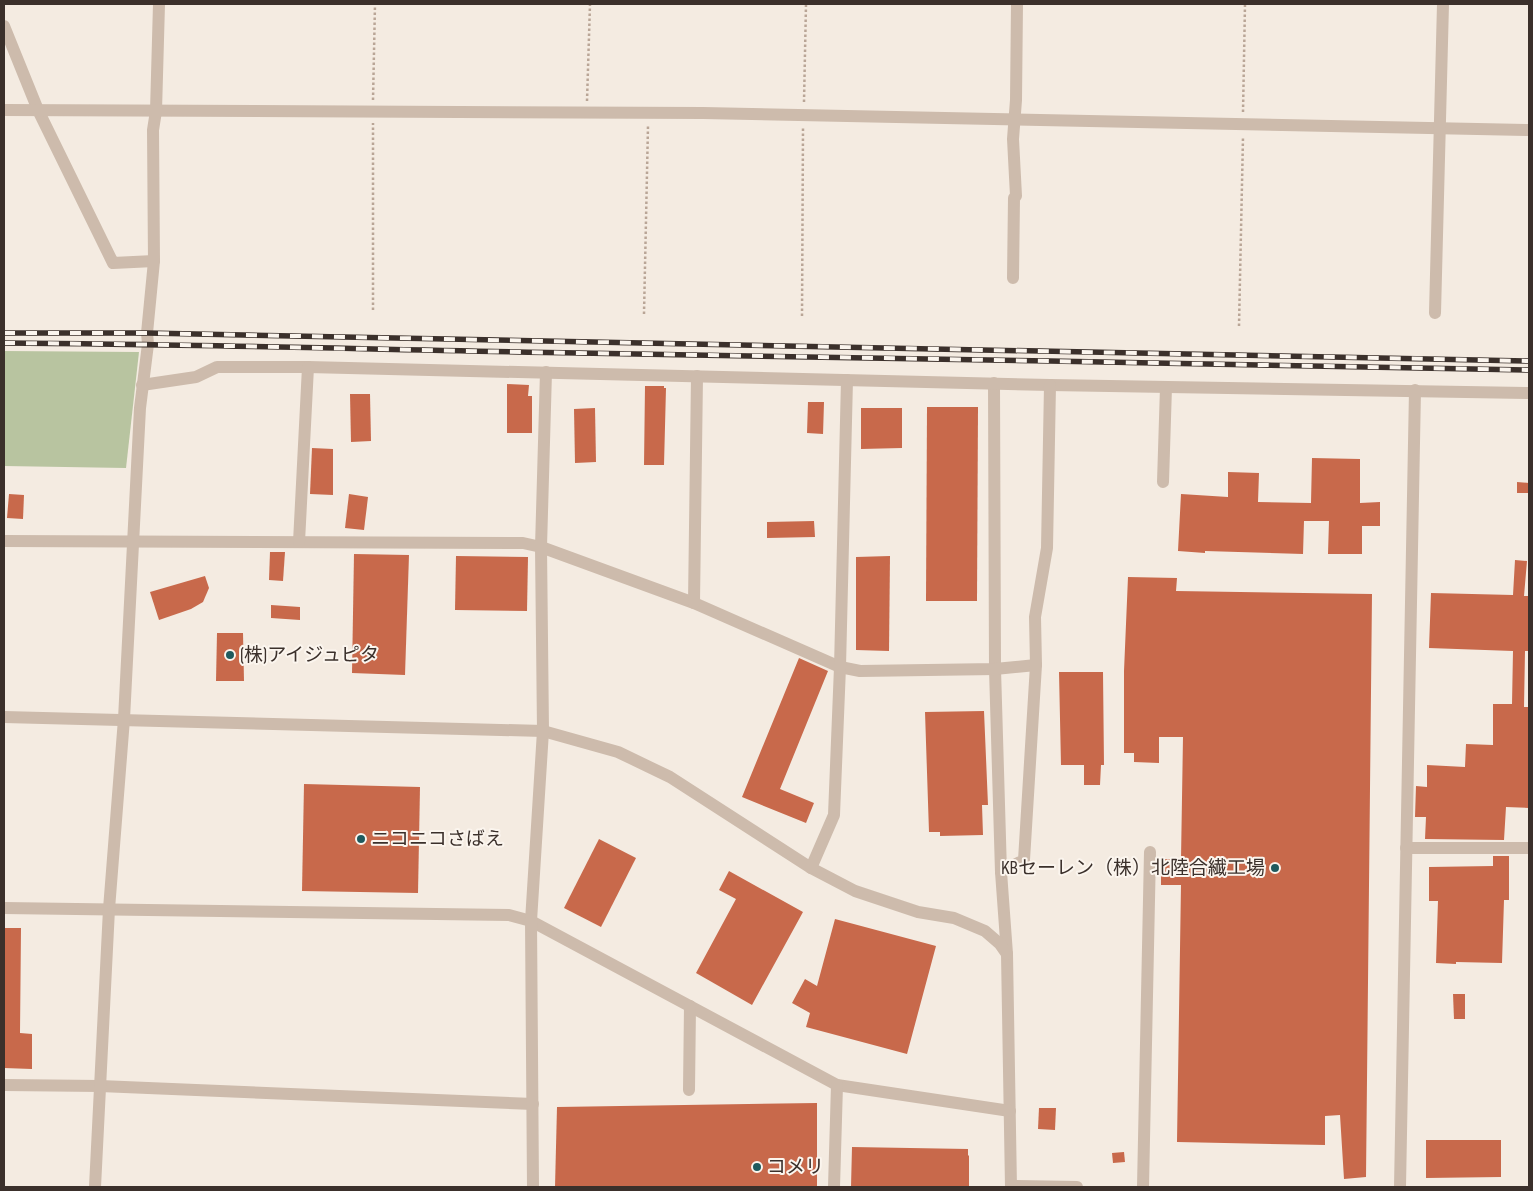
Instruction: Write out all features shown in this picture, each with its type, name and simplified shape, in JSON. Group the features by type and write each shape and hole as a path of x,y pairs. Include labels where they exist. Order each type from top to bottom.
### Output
{"street":[{"path":"94,1187 109,909 124,719 132,540 142,385 148,344 147,333 154,262 153,130 156,111 159,4"},
{"path":"1013,278 1014,198 1016,196 1013,138 1017,4"},
{"path":"1435,312 1444,4"},
{"path":"4,26 38,110 113,263 154,262"},
{"path":"4,110 648,112 1529,130"},
{"path":"142,385 196,377 217,367 308,367 1166,387 1529,393"},
{"path":"299,542 308,367"},
{"path":"533,1187 531,921 543,731 541,547 546,372"},
{"path":"694,603 697,376"},
{"path":"811,868 834,815 840,667 847,380"},
{"path":"994,383 995,669 1001,872 1007,954 1011,1186 1077,1187"},
{"path":"1001,872 1024,860 1036,666 1035,617 1047,548 1050,384"},
{"path":"1164,482 1166,387"},
{"path":"1400,1187 1415,390"},
{"path":"4,541 523,542 694,603 840,667 860,671 995,669 1036,666"},
{"path":"4,717 543,731 618,752 670,777 811,868 855,891 918,912 954,918 985,931 1000,944 1007,954"},
{"path":"1406,848 1529,848"},
{"path":"1143,1187 1150,852"},
{"path":"4,908 509,915 531,921 836,1085 1010,1111"},
{"path":"689,1090 690,1006"},
{"path":"4,1085 100,1086 533,1104"},
{"path":"834,1187 836,1085"}],"path":[{"path":"373,310 375,4"},
{"path":"586,112 590,4"},
{"path":"802,316 806,4"},
{"path":"1240,326 1245,4"},
{"path":"644,314 648,112"}],"green space":[{"path":"4,351 139,352 126,468 4,466"}],"building":[{"path":"507,384 529,385 528,396 532,396 532,433 507,433"},
{"path":"645,386 664,386 666,388 664,465 644,465"},
{"path":"350,394 370,394 371,441 351,442"},
{"path":"808,402 824,402 823,434 807,433"},
{"path":"927,407 978,407 977,601 926,601"},
{"path":"595,408 596,462 575,463 574,409"},
{"path":"861,408 902,408 902,448 861,449"},
{"path":"312,448 333,449 333,495 310,494"},
{"path":"1312,458 1360,459 1360,503 1380,502 1380,526 1362,526 1362,554 1328,554 1329,521 1304,521 1303,554 1178,551 1181,494 1228,497 1228,472 1259,473 1258,502 1311,503"},
{"path":"1517,482 1529,483 1529,493 1517,493"},
{"path":"9,494 24,495 23,519 7,518"},
{"path":"349,494 368,497 364,530 345,528"},
{"path":"814,521 815,537 767,538 767,522"},
{"path":"270,552 285,552 283,581 269,580"},
{"path":"354,554 409,555 405,675 352,673"},
{"path":"456,556 528,557 527,611 455,610"},
{"path":"890,556 889,651 856,650 856,557"},
{"path":"1515,560 1527,561 1524,596 1529,596 1529,651 1525,651 1524,707 1529,707 1529,808 1506,807 1504,840 1425,839 1426,817 1415,817 1416,786 1427,787 1427,765 1465,767 1466,744 1493,745 1493,704 1512,704 1513,651 1429,648 1431,593 1513,595"},
{"path":"205,576 209,588 203,602 191,609 159,620 150,592"},
{"name":"KBセーレン（株）北陸合繊工場","path":"1128,577 1177,578 1176,591 1372,594 1366,1177 1344,1179 1340,1115 1325,1116 1325,1145 1177,1142 1181,885 1161,885 1161,859 1181,859 1183,737 1159,737 1159,763 1134,762 1134,753 1124,753 1124,671"},
{"path":"271,605 300,607 300,620 271,618"},
{"path":"217,633 243,633 244,681 216,681"},
{"path":"799,658 828,671 780,789 814,803 806,823 742,797"},
{"path":"1059,672 1103,672 1104,765 1101,765 1100,785 1084,785 1084,765 1061,765"},
{"path":"984,711 988,805 982,805 983,835 940,836 940,832 929,832 925,712"},
{"name":"ニコニコさばえ","path":"304,784 420,787 418,893 302,891"},
{"path":"599,839 636,858 601,927 564,908"},
{"path":"1493,856 1509,856 1509,900 1504,900 1502,963 1436,963 1438,901 1429,901 1429,867 1493,866"},
{"path":"729,871 803,912 752,1005 696,973 736,899 719,890"},
{"path":"835,919 936,946 907,1054 806,1027 810,1013 792,1003 805,979 817,986"},
{"path":"4,928 21,928 20,1033 32,1034 32,1069 4,1068"},
{"path":"1453,994 1465,994 1465,1019 1454,1019"},
{"path":"817,1103 817,1187 555,1187 557,1107"},
{"path":"1039,1108 1056,1108 1055,1130 1038,1129"},
{"path":"1426,1140 1501,1140 1501,1177 1426,1178"},
{"path":"852,1147 968,1149 969,1187 851,1187"},
{"path":"1124,1152 1125,1162 1113,1163 1112,1153"}],"railway":[{"path":"4,333 147,333 1529,361"},
{"path":"4,343 1529,370"}],"place":[{"name":"(株)アイジュピタ","path":"230,655"},
{"name":"ニコニコさばえ","path":"361,839"},
{"name":"KBセーレン（株）北陸合繊工場","path":"1275,868"},
{"name":"コメリ","path":"757,1167"}]}
